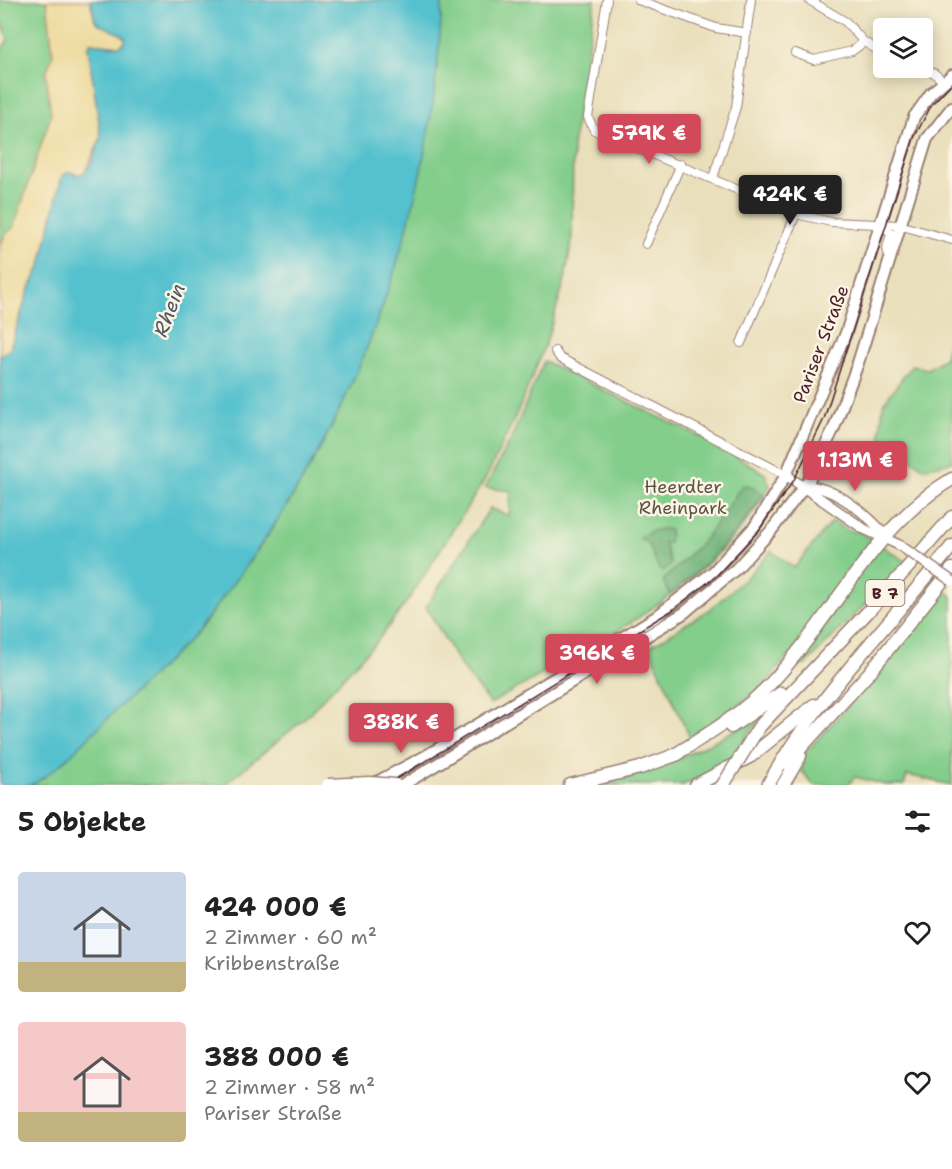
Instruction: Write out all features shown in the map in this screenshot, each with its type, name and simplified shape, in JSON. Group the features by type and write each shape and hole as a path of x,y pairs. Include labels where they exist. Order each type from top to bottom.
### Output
{"highway":[{"path":"673,756 724,724 772,682 899,522 952,479"},
{"name":"B 7","path":"723,785 759,727 879,600 952,517"},
{"name":"B 7","path":"768,785 789,748 952,546"},
{"path":"768,785 900,636 952,569"},
{"path":"570,785 640,768 697,746 759,710 815,666"},
{"path":"696,785 751,756 778,736 854,666"},
{"path":"783,785 816,732"},
{"path":"328,785 393,780"}],"main road":[{"path":"880,224 916,114 931,93 948,79"},
{"name":"Pariser Straße","path":"403,785 684,613 748,557 805,486 821,457 842,409 927,139 952,107"},
{"name":"Pariser Straße","path":"378,785 393,780 636,630 695,588 729,556 755,526 786,475 846,333 880,224"},
{"name":"Pariser Straße","path":"370,785 393,780"}],"street":[{"path":"607,0 588,117 594,130 681,164 796,214 831,222 899,225 952,240"},
{"path":"638,0 716,28 747,33"},
{"path":"713,178 736,107 751,0"},
{"path":"810,0 846,22 864,42 873,47"},
{"path":"795,53 814,60 852,51 864,42"},
{"path":"933,74 948,79"},
{"path":"646,244 681,164"},
{"path":"741,343 796,214"},
{"name":"Pariser Straße","path":"880,224 891,233 887,248 889,258"},
{"path":"555,351 560,358 805,486 818,488 839,498 871,519 886,537 952,581"}],"green space":[{"path":"0,0 47,0 53,55 46,73 51,115 14,227 6,234 0,245 0,53 8,39 3,24 0,22"},
{"path":"442,0 595,0 573,143 572,239 565,279 547,340 519,409 487,476 411,596 378,640 303,720 224,785 31,785 94,731 174,655 211,614 283,513 321,446 355,376 382,304 405,231 422,155 434,78"},
{"path":"952,327 952,462 924,468 880,437 883,404 912,365 927,369 945,358"},
{"name":"Heerdter Rheinpark","path":"544,361 725,449 765,474 770,486 745,523 716,557 682,586 607,637 490,704 460,665 426,607 490,508 509,516 511,491 485,488 510,441"},
{"path":"749,485 764,495 720,548 670,595 663,581 706,538 742,486"},
{"path":"832,521 846,530 860,532 907,562 805,665 788,656 761,689 691,740 649,647 710,609 746,578 771,551 794,568"},
{"path":"670,530 669,543 664,543 671,564 663,571 659,569 648,544 640,538 651,531"},
{"path":"943,589 952,596 952,785 907,775 904,785 885,785 855,777 848,785 813,785 802,771 804,754 850,704"},
{"path":"765,712 725,767 683,785 602,785 686,755"}],"sand":[{"path":"47,0 90,0 95,21 116,29 126,40 120,46 91,43 88,47 101,137 85,172 79,175 69,172 62,176 41,265 28,292 10,349 0,356 0,245 6,234 14,227 51,115 46,73 53,55"}],"water":[{"name":"Rhein","path":"90,0 442,0 436,78 424,155 406,231 383,305 354,378 320,448 281,515 193,635 75,751 38,781 29,785 0,785 0,356 10,349 28,292 41,265 62,176 69,172 79,175 85,172 93,160 101,137 88,47 90,43 120,46 125,42 125,37 97,22"}],"tram line":[{"path":"386,785 671,611 716,576 759,530 794,480 824,419 914,138 932,104 952,83"}]}
